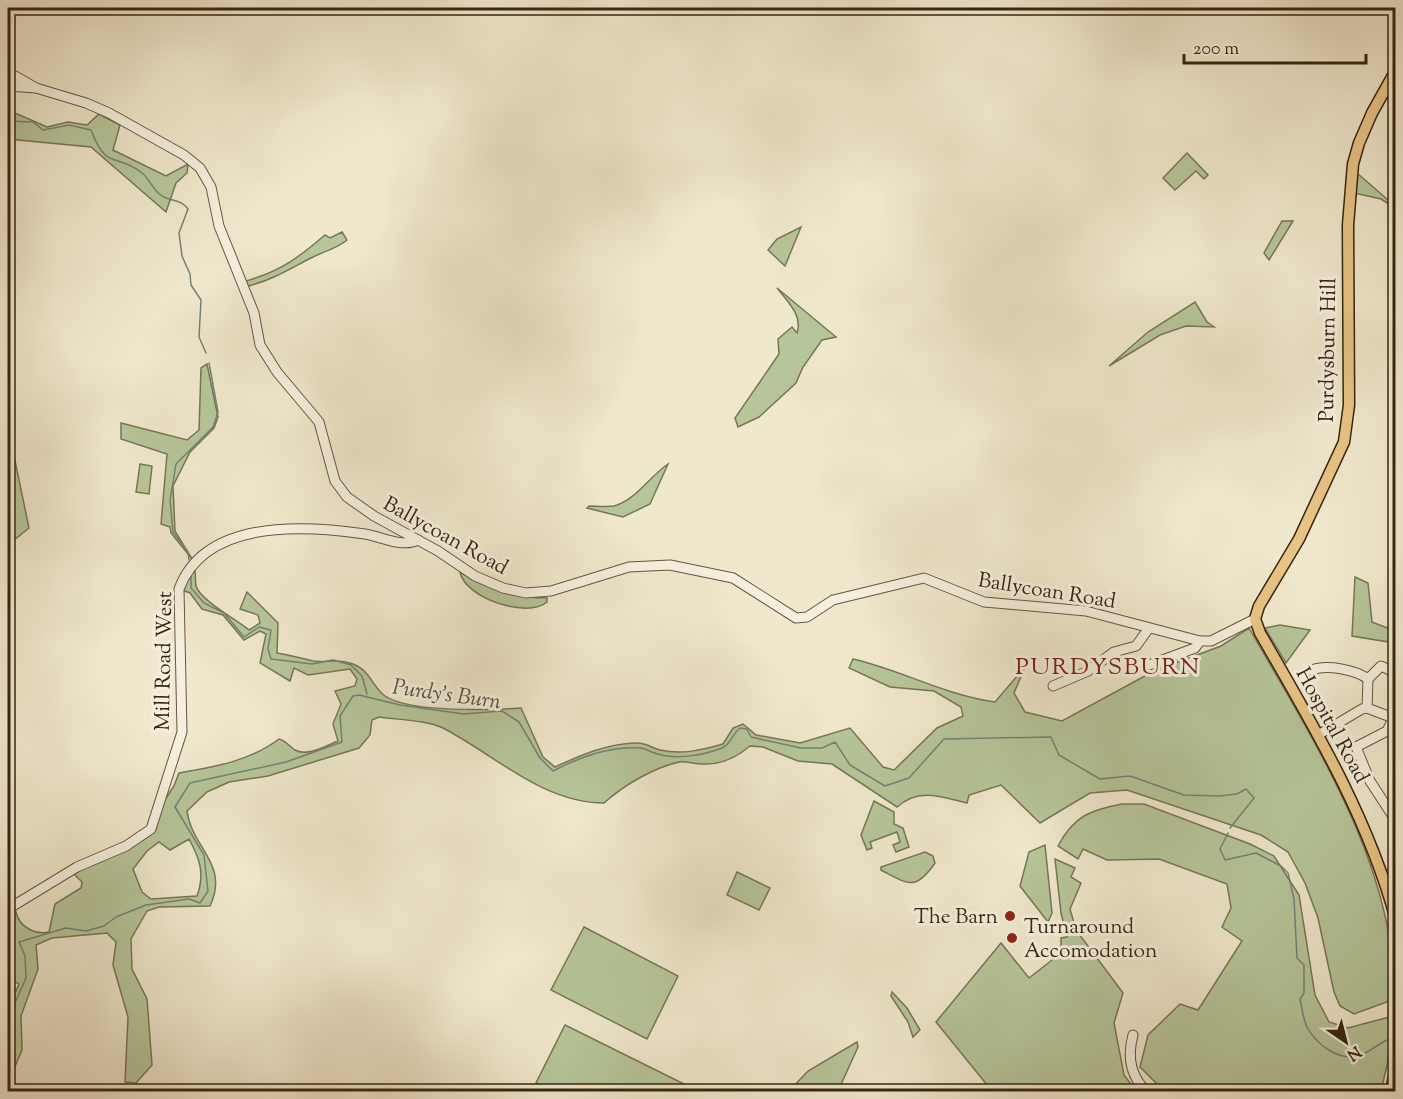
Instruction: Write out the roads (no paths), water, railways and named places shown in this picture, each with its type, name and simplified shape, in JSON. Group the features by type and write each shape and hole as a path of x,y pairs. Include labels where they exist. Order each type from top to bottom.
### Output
{"main road":[{"name":"Purdysburn Hill","path":"1255,619 1259,606 1299,539 1344,442 1349,405 1348,225 1353,164 1372,113 1395,70"},
{"name":"Hospital Road","path":"1255,619 1260,633 1318,735 1368,834 1395,920"},
{"path":"1391,1091 1395,1066"}],"street":[{"name":"Ballycoan Road","path":"8,72 36,88 86,103 109,113 184,155 200,168 211,187 219,226 254,313 260,345 277,372 319,422 335,481 347,497 358,506 491,584 526,593 551,591 629,567 670,565 733,578 764,595 783,612 802,618 833,600 924,578 984,602 1086,611 1200,641"},
{"path":"8,86 36,88"},
{"name":"Mill Road West","path":"8,909 77,867 139,839 151,829 182,732 179,589 185,572 209,548 251,535 281,530 350,532 389,538 402,544 418,540"},
{"path":"1149,665 1195,648 1200,641 1217,638 1255,619"},
{"path":"1053,686 1088,671 1114,652 1136,646 1149,628"},
{"path":"1312,671 1325,666 1359,672 1368,679"},
{"path":"1367,708 1368,679 1380,666 1395,673"},
{"path":"1318,735 1346,717 1367,708 1394,719 1387,731 1356,747 1370,782 1395,821"},
{"path":"1133,1035 1129,1056 1131,1067 1135,1078 1147,1092"}],"waterway":[{"path":"8,121 33,122 43,130 69,125 91,130 107,157 133,167 145,176 161,195 180,202 188,209 179,233 182,256 190,274 191,285 201,300 199,337 206,353"},
{"path":"189,560 188,552 173,532 170,500 176,464 213,427 218,412 209,363"},
{"path":"191,576 191,588 204,603 224,613 244,637 259,627 271,630 268,649 271,659 312,664 333,660 351,665 362,676 367,694"},
{"name":"Purdy's Burn","path":"8,1019 26,978 25,956 19,942 66,928 86,931 104,926 116,917 146,905 189,899 200,903 208,891 204,855 175,807 190,783 286,762 342,742 340,716 353,696 359,695 400,705 464,714 502,711 519,722 540,758 553,771 584,757 618,749 641,748 673,757 707,753 725,746 740,728 747,729 751,737 801,748 822,748 835,742 850,765 885,786 909,778 944,739 1051,737 1059,755 1100,779 1130,776 1184,795 1219,796 1237,794 1246,789 1254,798 1230,828"},
{"name":"Purdy's Burn","path":"1228,833 1220,849 1225,860 1256,853 1281,866 1288,873 1294,899 1297,958 1304,965 1304,993 1300,999 1306,1024 1311,1033 1328,1050 1350,1057 1363,1054 1386,1040 1396,1037"}],"place":[{"name":"The Barn","path":"1010,916"},
{"name":"Turnaround Accomodation","path":"1012,938"}],"district":[{"name":"PURDYSBURN","path":"1108,666"}]}
